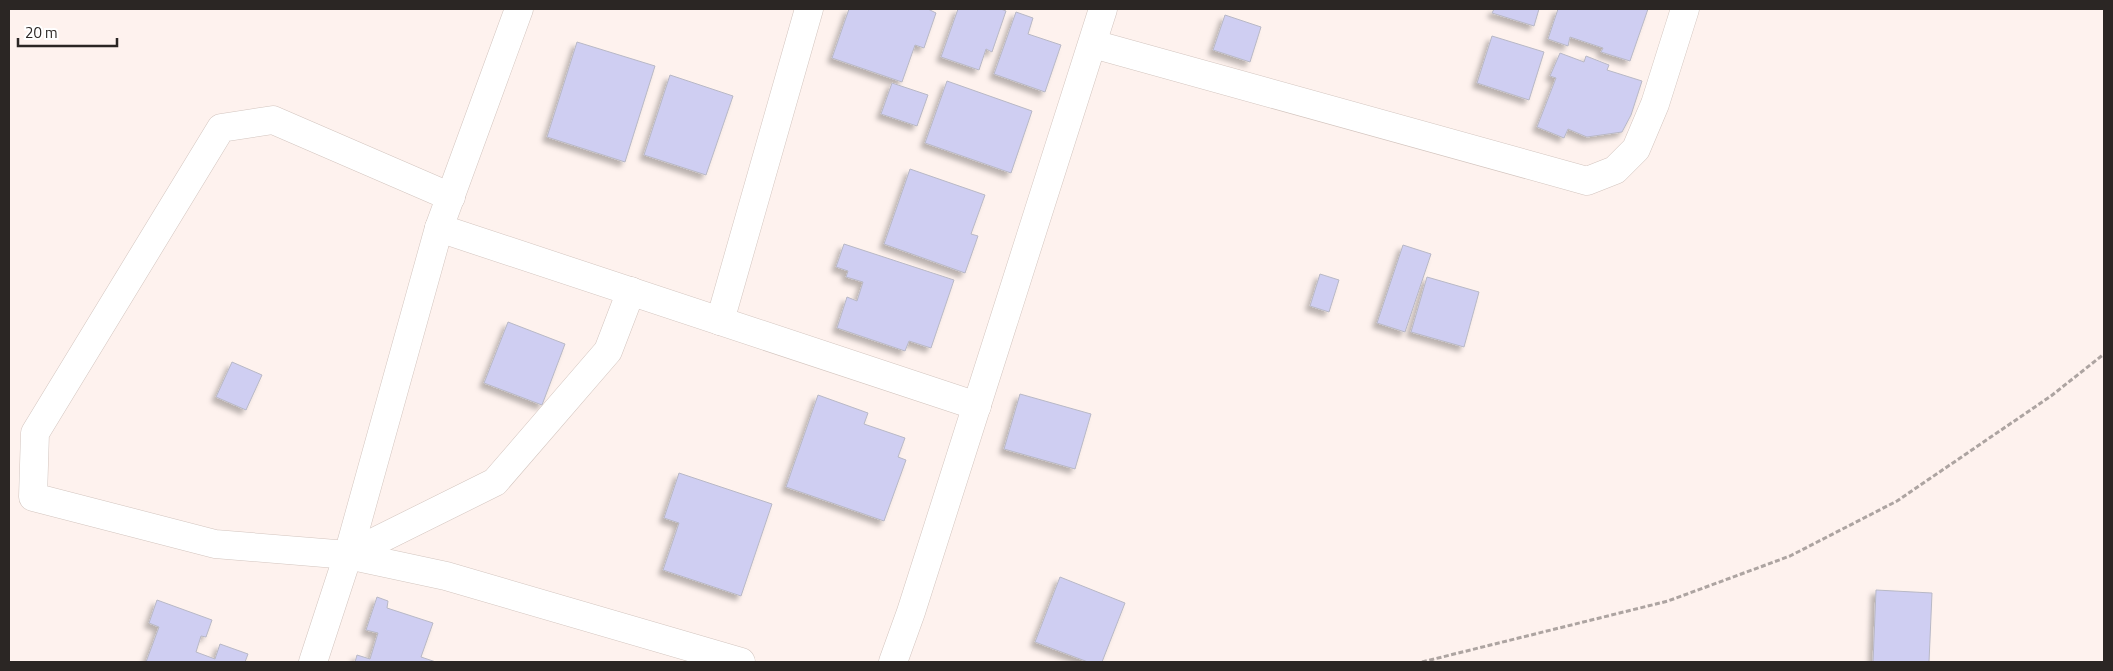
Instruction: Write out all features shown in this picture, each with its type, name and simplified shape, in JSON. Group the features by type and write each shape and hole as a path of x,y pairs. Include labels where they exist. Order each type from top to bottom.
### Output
{"street":[{"path":"314,662 348,555 439,228 519,9"},
{"path":"720,321 809,9"},
{"path":"893,662 911,612 1103,9"},
{"path":"1093,44 1587,181 1615,170 1636,149 1655,104 1685,9"},
{"path":"450,197 273,120 221,128 35,433 33,498 214,544 348,555 446,576 741,662"},
{"path":"439,228 977,406"},
{"path":"348,555 495,482 608,351 631,291"}],"path":[{"path":"1422,662 1668,601 1790,556 1897,501 2052,396 2104,354"}],"building":[{"path":"849,9 928,9 936,13 924,48 915,45 902,82 832,58"},
{"path":"958,9 1001,9 1006,11 992,52 986,49 979,70 941,57"},
{"path":"1494,9 1539,9 1534,26 1492,13"},
{"path":"1558,9 1648,9 1630,61 1601,52 1603,48 1570,37 1568,46 1548,39"},
{"path":"1016,12 1033,18 1028,34 1061,45 1045,92 994,74"},
{"path":"1225,15 1261,27 1250,62 1213,50"},
{"path":"1492,36 1544,52 1529,100 1477,83"},
{"path":"577,42 655,66 625,162 547,137"},
{"path":"1560,53 1584,62 1586,56 1609,65 1607,70 1642,81 1631,115 1622,132 1587,137 1568,129 1564,138 1537,127 1556,78 1550,76"},
{"path":"670,75 733,96 706,175 644,155"},
{"path":"947,81 1032,111 1011,173 925,143"},
{"path":"892,83 928,95 917,126 881,114"},
{"path":"910,169 985,195 971,234 978,236 965,273 884,244"},
{"path":"844,244 954,280 931,348 909,341 905,351 837,328 847,297 857,301 863,282 846,277 848,271 836,267"},
{"path":"1403,245 1431,254 1405,332 1377,323"},
{"path":"1320,274 1339,280 1329,312 1310,306"},
{"path":"1427,277 1479,292 1464,347 1411,332"},
{"path":"508,322 565,344 542,405 484,383"},
{"path":"232,362 262,375 246,410 216,397"},
{"path":"1020,394 1091,414 1075,469 1004,449"},
{"path":"818,395 868,413 864,424 905,438 898,457 906,460 884,521 786,487"},
{"path":"679,473 772,504 741,596 663,570 679,523 664,518"},
{"path":"1060,577 1125,603 1102,662 1088,662 1035,642"},
{"path":"1876,590 1932,593 1929,662 1873,662"},
{"path":"377,597 388,601 387,608 433,623 421,657 436,662 355,662 357,655 370,659 378,633 366,630"},
{"path":"157,600 212,620 206,637 201,636 196,652 215,659 220,644 248,654 245,662 146,662 159,627 149,623"}]}
